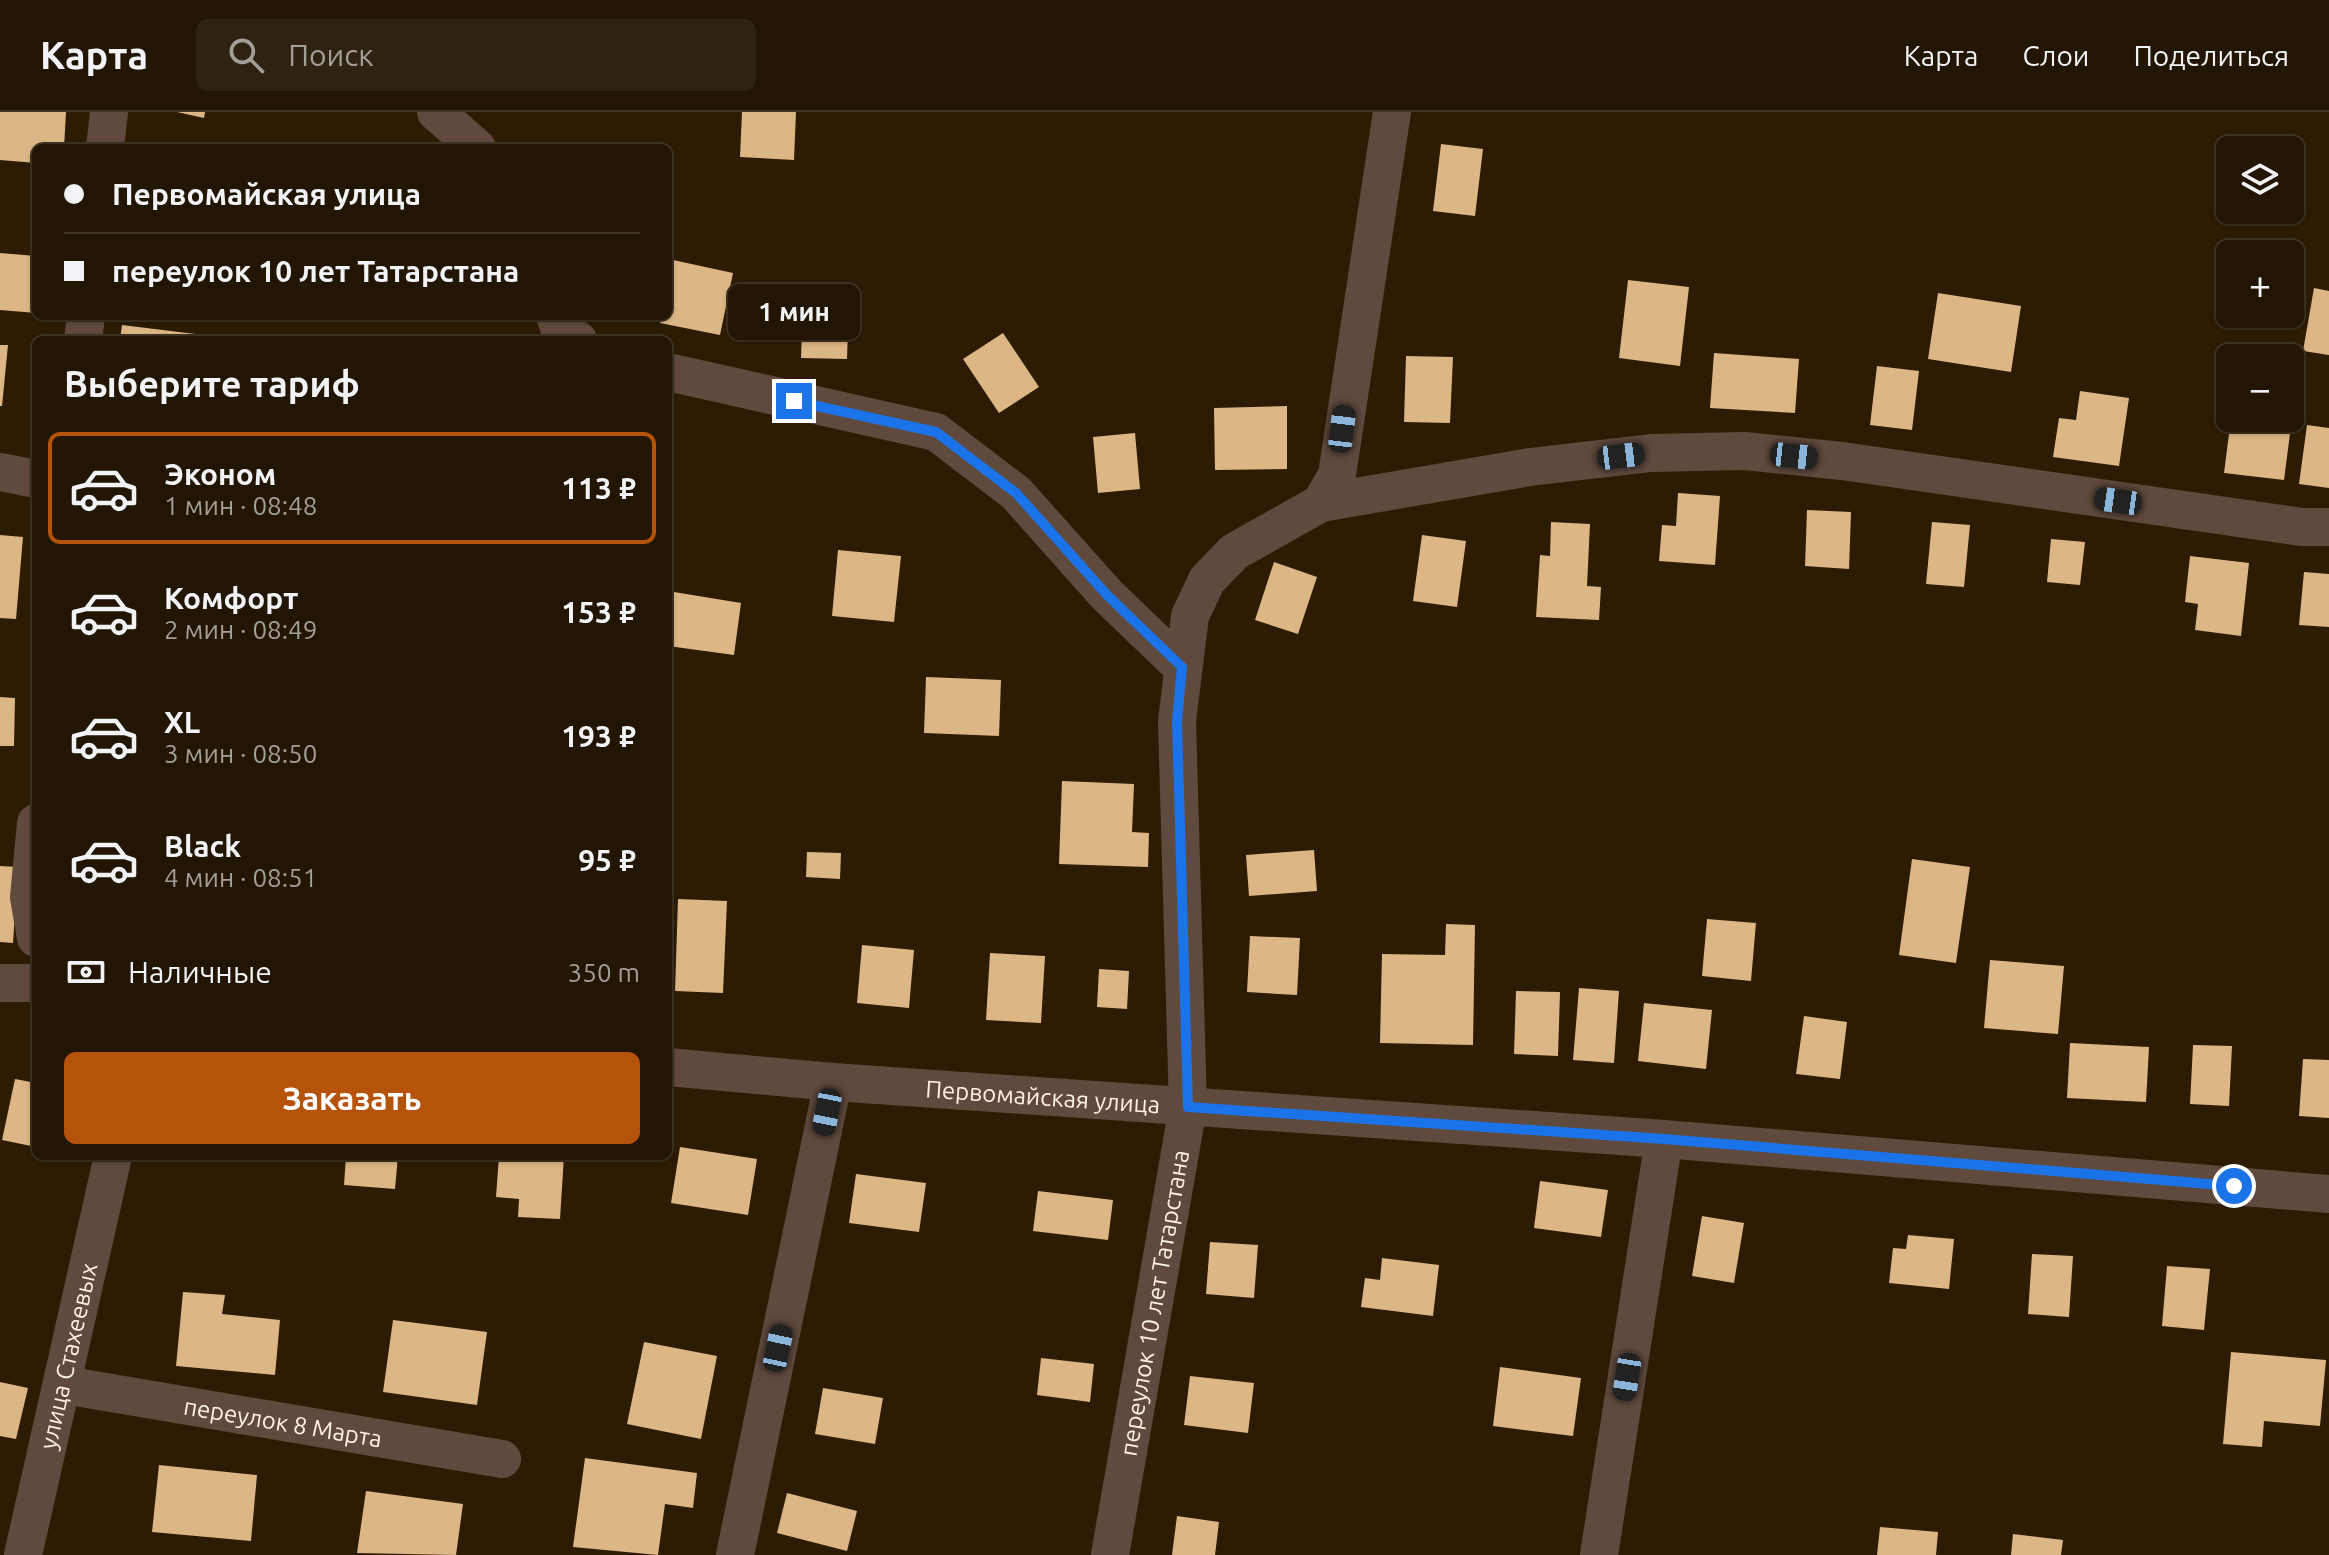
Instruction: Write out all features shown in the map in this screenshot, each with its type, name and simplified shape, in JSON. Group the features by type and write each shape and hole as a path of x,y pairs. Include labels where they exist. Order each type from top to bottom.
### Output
{"street":[{"path":"105,144 109,112"},
{"path":"436,112 472,144"},
{"path":"1321,503 1337,475 1392,112"},
{"path":"556,320 560,330 571,336"},
{"path":"672,373 936,432 1016,493 1107,595 1182,667"},
{"name":"переулок 10 лет Татарстана","path":"1110,1555 1188,1107 1177,721 1182,667 1190,616 1207,580 1234,552 1321,503 1530,467 1651,453 1745,451 1842,461 2302,527 2329,527"},
{"path":"0,472 32,478"},
{"path":"32,865 29,897 32,915"},
{"path":"0,983 32,983"},
{"name":"Первомайская улица","path":"672,1067 833,1082 1664,1139 2329,1194"},
{"path":"735,1555 833,1082"},
{"path":"1599,1555 1664,1139"},
{"name":"улица Стахеевых","path":"23,1555 64,1385 112,1160"},
{"name":"переулок 8 Марта","path":"64,1385 502,1459"}],"building":[{"path":"0,112 66,112 64,144 32,144 32,163 0,160"},
{"path":"177,112 205,112 204,118"},
{"path":"742,112 796,112 794,160 740,157"},
{"path":"1441,144 1483,149 1475,216 1433,211"},
{"path":"0,253 32,256 32,313 0,310"},
{"path":"673,260 733,273 720,335 660,323 660,320 672,320"},
{"path":"1628,280 1689,287 1680,366 1619,358"},
{"path":"2314,288 2329,291 2329,355 2304,351"},
{"path":"1938,293 2021,306 2011,372 1928,359"},
{"path":"803,300 849,301 847,359 801,358"},
{"path":"122,325 195,334 195,336 121,336"},
{"path":"1003,333 1039,387 999,413 963,359"},
{"path":"0,345 8,345 2,406 0,406"},
{"path":"1714,353 1799,359 1795,413 1710,408"},
{"path":"1406,356 1453,357 1450,423 1404,422"},
{"path":"1877,366 1919,371 1912,430 1870,425"},
{"path":"2080,391 2129,398 2119,466 2053,457 2059,418 2076,420"},
{"path":"1287,406 1287,469 1215,470 1214,408"},
{"path":"2307,425 2329,428 2329,488 2299,484"},
{"path":"2229,432 2290,432 2284,480 2224,473"},
{"path":"1135,433 1140,489 1098,493 1093,437"},
{"path":"1678,493 1720,496 1715,565 1659,561 1662,525 1676,526"},
{"path":"1807,510 1851,512 1849,569 1805,566"},
{"path":"1551,522 1590,524 1587,586 1601,587 1599,620 1536,617 1540,555 1550,556"},
{"path":"1932,522 1970,525 1964,587 1926,584"},
{"path":"0,535 23,537 16,619 0,618"},
{"path":"1422,535 1466,541 1457,607 1413,601"},
{"path":"2051,539 2085,542 2080,585 2047,582"},
{"path":"838,550 901,556 894,622 832,616"},
{"path":"2190,556 2249,563 2241,636 2195,630 2198,604 2185,602"},
{"path":"1274,562 1317,577 1298,634 1255,620"},
{"path":"2304,572 2329,574 2329,627 2299,625"},
{"path":"674,592 741,603 734,655 672,647"},
{"path":"926,677 1001,680 999,736 924,733"},
{"path":"0,697 15,698 14,746 0,746"},
{"path":"1062,781 1134,784 1132,832 1149,833 1148,867 1059,864"},
{"path":"1314,850 1317,891 1249,896 1246,855"},
{"path":"807,852 841,853 840,879 806,877"},
{"path":"1912,859 1970,867 1956,963 1899,955"},
{"path":"0,866 18,867 13,943 0,942"},
{"path":"678,899 727,901 723,993 675,991"},
{"path":"1707,919 1756,923 1751,981 1702,976"},
{"path":"1446,924 1475,925 1473,1045 1380,1043 1382,954 1445,955"},
{"path":"1250,936 1300,938 1297,995 1247,992"},
{"path":"862,945 914,950 909,1008 857,1003"},
{"path":"990,953 1045,956 1041,1023 986,1020"},
{"path":"1990,960 2064,966 2058,1034 1984,1028"},
{"path":"1099,969 1129,971 1127,1009 1097,1007"},
{"path":"1579,988 1619,991 1614,1063 1573,1060"},
{"path":"1516,991 1560,992 1558,1056 1514,1054"},
{"path":"1644,1003 1712,1010 1706,1069 1638,1061"},
{"path":"1804,1016 1847,1022 1840,1079 1796,1074"},
{"path":"2070,1043 2149,1047 2146,1102 2067,1098"},
{"path":"2193,1045 2232,1046 2229,1106 2190,1104"},
{"path":"2303,1059 2329,1060 2329,1118 2299,1116"},
{"path":"15,1079 32,1082 32,1146 2,1140"},
{"path":"680,1147 757,1159 748,1215 671,1203"},
{"path":"346,1160 398,1160 395,1189 344,1185"},
{"path":"499,1160 564,1160 560,1219 518,1217 519,1199 496,1197"},
{"path":"856,1174 926,1183 919,1232 849,1223"},
{"path":"1540,1181 1608,1190 1601,1237 1534,1228"},
{"path":"1038,1191 1113,1200 1108,1240 1033,1231"},
{"path":"1702,1216 1744,1223 1734,1283 1692,1276"},
{"path":"1908,1235 1954,1239 1949,1289 1889,1283 1893,1248 1906,1249"},
{"path":"1210,1242 1258,1245 1254,1298 1206,1294"},
{"path":"2032,1254 2073,1256 2069,1317 2028,1314"},
{"path":"1382,1258 1439,1265 1433,1316 1361,1307 1365,1278 1380,1280"},
{"path":"2167,1266 2210,1269 2204,1330 2162,1326"},
{"path":"183,1292 225,1295 222,1314 280,1320 275,1375 176,1366"},
{"path":"393,1320 487,1332 477,1405 383,1392"},
{"path":"644,1342 717,1356 701,1439 627,1424"},
{"path":"2231,1352 2326,1360 2320,1426 2264,1421 2262,1447 2223,1444"},
{"path":"1041,1358 1094,1364 1090,1402 1037,1395"},
{"path":"1500,1367 1581,1378 1573,1436 1493,1426"},
{"path":"1190,1376 1254,1383 1248,1433 1184,1425"},
{"path":"0,1382 28,1388 16,1439 0,1436"},
{"path":"823,1388 883,1398 875,1444 815,1434"},
{"path":"585,1458 697,1473 693,1508 665,1504 658,1555 573,1547"},
{"path":"159,1465 257,1475 251,1541 152,1532"},
{"path":"366,1491 463,1504 456,1555 357,1553"},
{"path":"787,1493 857,1511 847,1551 777,1533"},
{"path":"1177,1516 1219,1522 1215,1555 1172,1555"},
{"path":"1880,1527 1938,1532 1936,1555 1877,1555"},
{"path":"2013,1534 2063,1540 2061,1555 2011,1555"}],"route":[{"path":"794,401 936,432 1016,493 1107,595 1182,667 1177,721 1188,1107 1664,1139 2234,1186"}]}
